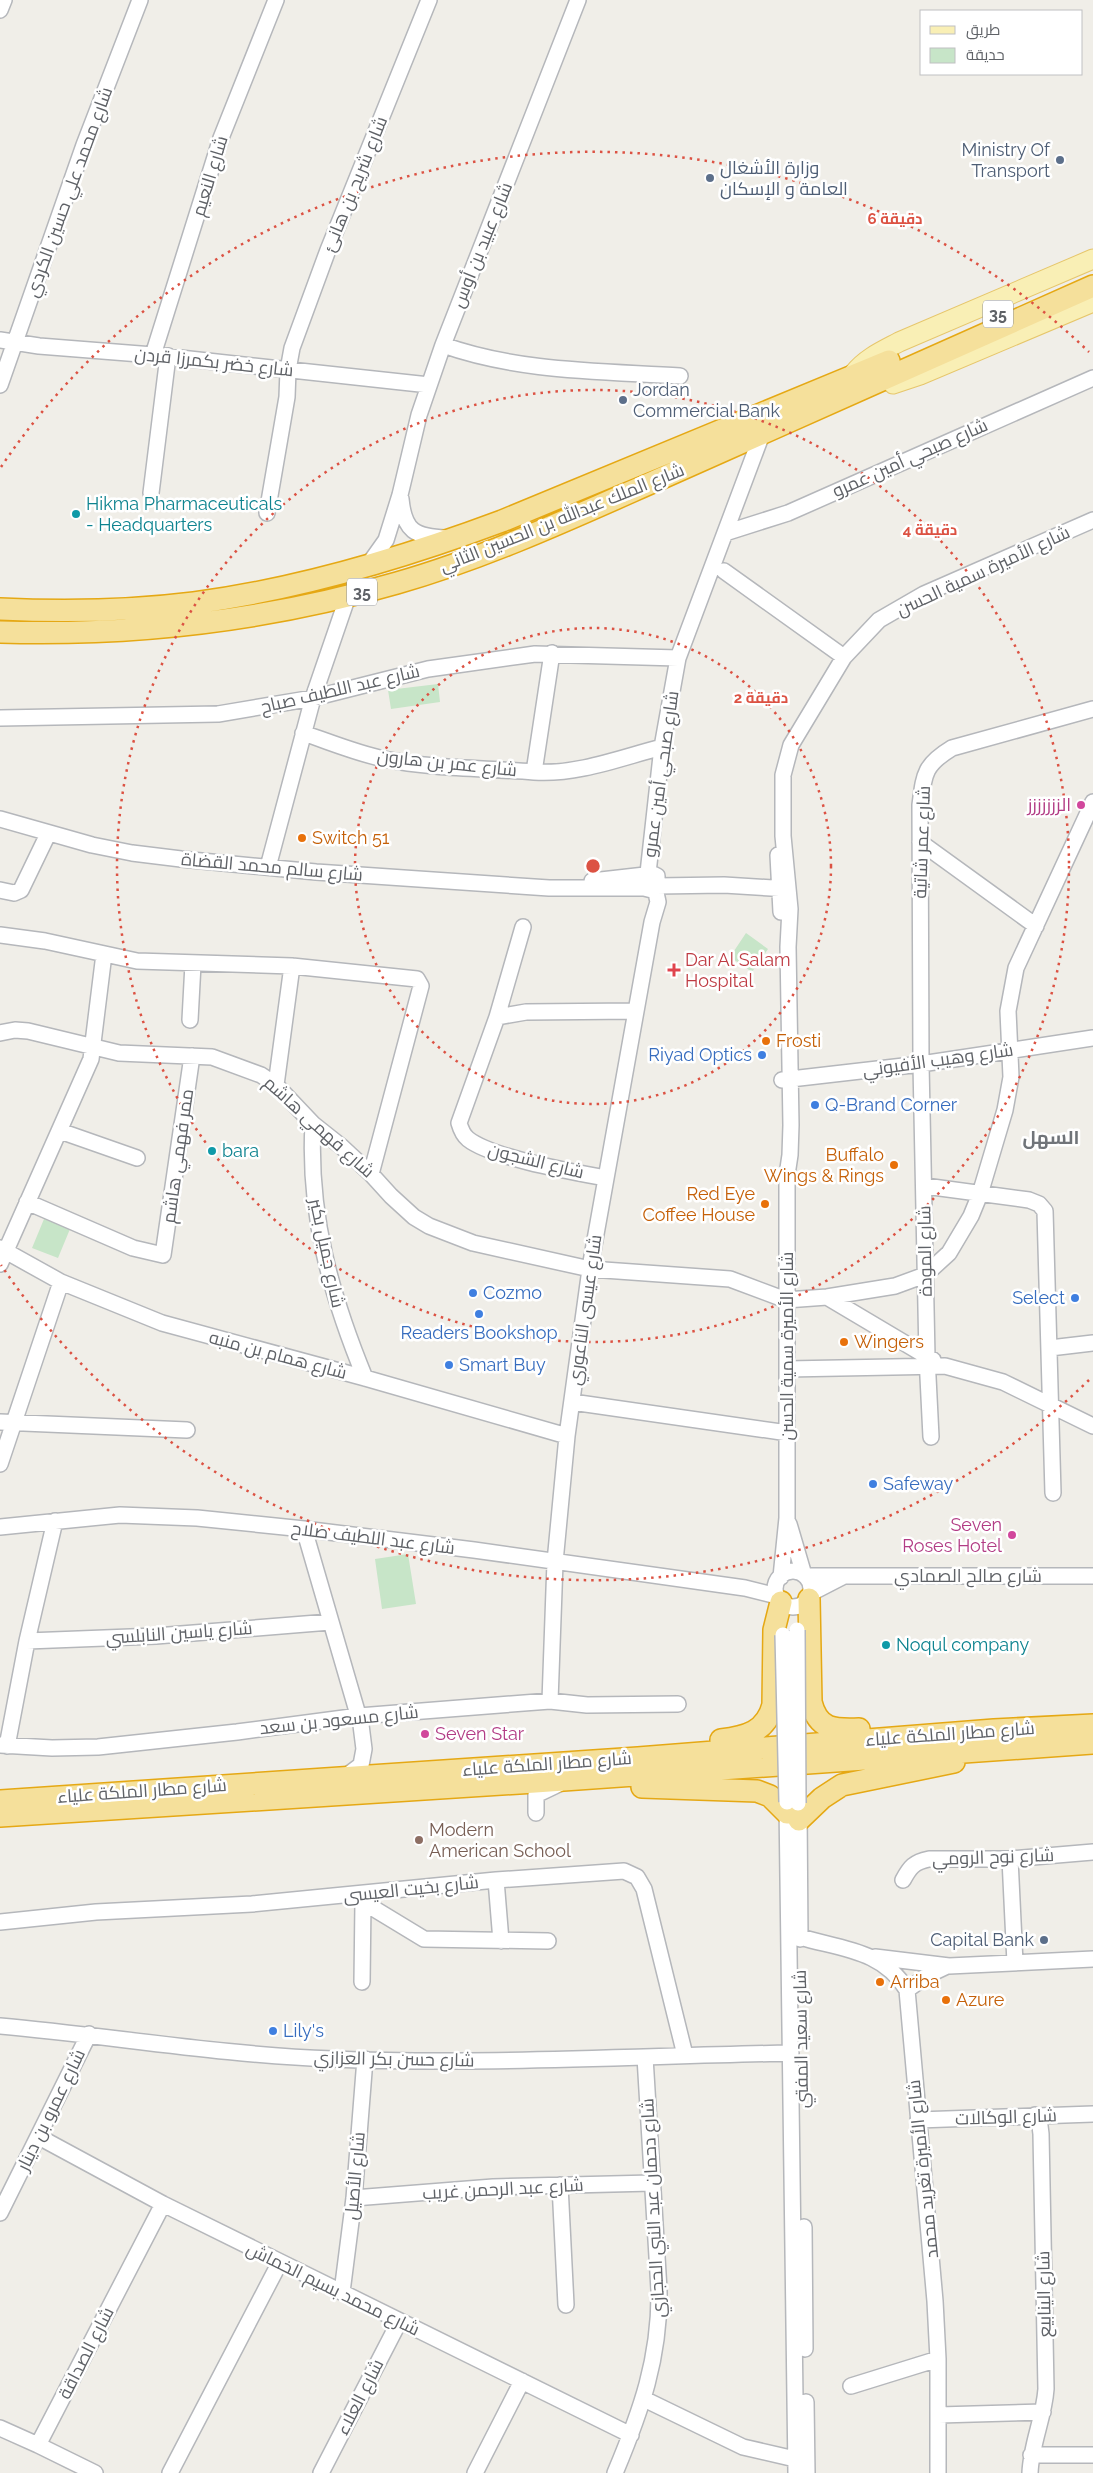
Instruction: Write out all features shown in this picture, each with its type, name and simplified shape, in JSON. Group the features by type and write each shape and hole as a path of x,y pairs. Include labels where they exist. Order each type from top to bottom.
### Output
{"highway":[{"name":"شارع الملك عبدالله بن الحسين الثاني","path":"0,609 90,609 192,603 275,589 318,579 454,538 853,384 1093,273"},
{"name":"شارع الملك عبدالله بن الحسين الثاني","path":"904,361 1093,286"},
{"name":"شارع الملك عبدالله بن الحسين الثاني","path":"0,632 159,629 223,622 348,596 439,569 536,532 762,434 853,384"},
{"path":"790,1596 814,1715 824,1725 840,1730 955,1725 992,1740"},
{"path":"600,1769 631,1750 741,1737 759,1729 771,1713 773,1705 774,1630 790,1596"},
{"name":"شارع مطار الملكة علياء","path":"0,1801 353,1771 391,1774 600,1769 992,1740 1093,1726"},
{"path":"600,1769 640,1786 758,1791 793,1810 822,1798 842,1785 936,1767 992,1740"},
{"name":"شارع مطار الملكة علياء","path":"992,1740 1093,1743"},
{"name":"شارع مطار الملكة علياء","path":"0,1816 572,1780 600,1769"}],"main road":[{"path":"1093,259 899,342 861,364 853,384 889,385 920,375 1093,302"}],"street":[{"path":"0,10 4,0"},
{"name":"شارع محمد علي حسين الكردي","path":"0,385 16,344 78,163 140,0"},
{"name":"شارع النعيم","path":"151,492 160,355 221,138 276,0"},
{"name":"شارع شريح بن هانئ","path":"267,513 287,397 288,370 298,332 328,250 429,0"},
{"name":"شارع عبيد بن أوس","path":"369,564 386,540 400,496 411,444 443,345 578,0"},
{"name":"شارع خضر بكمرزا قردن","path":"0,340 16,344 160,355 429,385"},
{"path":"443,345 466,353 509,363 680,376"},
{"name":"شارع صبحي أمين عمرو","path":"725,533 788,513 1093,378"},
{"name":"شارع صبحي أمين عمرو","path":"650,882 662,747 678,658 762,434"},
{"name":"شارع عبيد بن أوس","path":"400,496 403,518 413,531 427,537 454,538"},
{"name":"شارع الأميرة سمية الحسن","path":"788,1518 804,1575 811,1587 790,1596 788,1518 788,1368 786,1300 787,1175 782,1161 786,1079 781,908 784,884 783,775 791,745 844,657 879,620 899,606 1093,520"},
{"path":"724,571 844,657"},
{"path":"268,867 313,698 348,596"},
{"name":"شارع عبد اللطيف صباح","path":"0,718 209,714 313,698 428,669 510,656 552,653 678,658"},
{"name":"شارع عمر بن هارون","path":"303,733 385,759 419,764 534,772 552,653"},
{"name":"شارع عمر شاتية","path":"921,1064 920,842 923,786 927,770 935,759 952,748 1092,713"},
{"path":"534,772 555,773 571,770 662,747"},
{"path":"786,1300 827,1298 895,1286 925,1275 950,1253 971,1216 980,1194 1005,1110 1011,1077 1008,1011 1016,968 1093,802"},
{"name":"شارع سالم محمد القضاة","path":"0,819 48,834 132,853 268,867 549,888 650,882 784,884"},
{"path":"0,890 14,893 21,890 48,834"},
{"path":"920,842 1036,926"},
{"name":"شارع عيسى الناعوري","path":"550,1701 555,1562 567,1436 590,1269 652,922 650,882"},
{"path":"523,927 497,1017 526,1012 636,1010"},
{"path":"0,935 45,941 137,961 292,966 413,977 420,982 421,986 372,1174"},
{"path":"2,1254 60,1131 94,1049 104,954"},
{"path":"190,1020 194,964"},
{"path":"276,1085 292,966"},
{"name":"شارع الشجون","path":"497,1017 461,1114 461,1132 477,1145 506,1155 606,1178"},
{"name":"شارع فهمي هاشم","path":"0,1033 15,1030 28,1031 94,1049 119,1053 212,1057 230,1062 261,1075 276,1085 313,1124 372,1174 399,1204 419,1221 485,1247 590,1269 730,1279 786,1300"},
{"name":"شارع وهيب الأفيوني","path":"786,1079 921,1064 1093,1038"},
{"name":"ممر فهمي هاشم","path":"27,1202 133,1248 163,1255 192,1056"},
{"name":"شارع المودة","path":"921,1064 927,1361 931,1437"},
{"name":"شارع جميل بكير","path":"313,1124 312,1182 322,1244 335,1299 365,1378"},
{"path":"60,1131 137,1158"},
{"path":"924,1186 1029,1200 1040,1204 1045,1211 1053,1493"},
{"name":"شارع همام بن منبه","path":"2,1254 60,1282 126,1310 180,1329 365,1378 567,1436"},
{"path":"0,1464 7,1423 60,1282"},
{"path":"827,1298 927,1361 1002,1382 1093,1426"},
{"path":"1050,1348 1093,1343"},
{"path":"788,1368 927,1361"},
{"path":"572,1402 788,1433"},
{"path":"7,1423 187,1430"},
{"name":"شارع عبد اللطيف صلاح","path":"0,1527 133,1515 197,1518 304,1529 555,1562 790,1596 792,1572 804,1575"},
{"path":"4,1746 55,1521"},
{"path":"304,1529 359,1716 364,1749 375,1765 391,1774"},
{"name":"شارع صالح الصمادي","path":"804,1575 1093,1576"},
{"name":"شارع صالح الصمادي","path":"790,1596 844,1576"},
{"name":"شارع سعيد المفتي","path":"790,1596 793,1810 790,2053 795,2466"},
{"name":"شارع ياسين النابلسي","path":"27,1641 156,1636 330,1622"},
{"name":"شارع مسعود بن سعد","path":"4,1746 98,1747 359,1716 550,1701 588,1705 678,1704"},
{"path":"353,1771 364,1749"},
{"path":"498,1784 536,1795 572,1780"},
{"path":"536,1795 536,1814"},
{"name":"شارع سعيد المفتي","path":"793,1810 800,1937 806,2473"},
{"name":"شارع نوح الرومي","path":"903,1880 910,1867 917,1862 929,1859 1010,1859 1093,1852"},
{"path":"1010,1859 1015,1963"},
{"name":"شارع بخيت العيسى","path":"0,1922 96,1912 363,1898 496,1880 617,1871 632,1873 637,1877 644,1889 684,2055"},
{"path":"496,1880 501,1941"},
{"path":"363,1898 422,1939 548,1941"},
{"path":"362,1982 363,1898"},
{"path":"800,1937 869,1956 949,1966 1093,1959"},
{"path":"869,1956 894,1972 907,1990 928,1975 949,1966"},
{"name":"شارع الأميرة تغريد محمد","path":"907,1990 934,2280 938,2359 938,2473"},
{"name":"شارع حسن بكر العزازي","path":"0,2026 295,2056 365,2060 644,2057 790,2053"},
{"name":"شارع عمرو بن دينار","path":"0,2213 89,2034"},
{"name":"شارع دحمان عبد النبي الحجازي","path":"616,2473 644,2399 656,2347 659,2308 644,2057"},
{"name":"شارع الأصيل","path":"342,2292 354,2198 365,2060"},
{"name":"شارع الوكالات","path":"918,2120 1093,2114"},
{"name":"شارع الينابيع","path":"1030,2473 1031,2455 1043,2412 1046,2389 1041,2134 1035,2115"},
{"name":"شارع محمد بسيم الخماش","path":"39,2137 163,2204 631,2435"},
{"name":"شارع عبد الرحمن غريب","path":"354,2198 493,2187 652,2183"},
{"path":"560,2185 566,2305"},
{"name":"شارع الصداقة","path":"38,2445 163,2204"},
{"path":"170,2473 280,2262"},
{"name":"شارع العلاء","path":"321,2473 399,2322"},
{"path":"851,2386 938,2359"},
{"path":"475,2473 522,2381"},
{"path":"644,2399 744,2447 795,2466"},
{"path":"939,2415 1043,2412"},
{"path":"0,2428 95,2473"},
{"path":"1031,2455 1093,2455"}],"green space":[{"path":"438,684 440,702 391,709 388,690"},
{"path":"746,933 768,949 752,972 730,957"},
{"path":"44,1219 70,1229 58,1258 32,1248"},
{"path":"408,1554 416,1604 382,1609 375,1559"}],"place":[{"name":"Ministry Of Transport","path":"1060,160"},
{"name":"وزارة الأشغال العامة و الإسكان","path":"710,178"},
{"name":"Jordan Commercial Bank","path":"623,400"},
{"name":"Hikma Pharmaceuticals - Headquarters","path":"76,514"},
{"name":"الززززززز","path":"1081,805"},
{"name":"Switch 51","path":"302,838"},
{"name":"Dar Al Salam Hospital","path":"674,970"},
{"name":"Frosti","path":"766,1041"},
{"name":"Riyad Optics","path":"762,1055"},
{"name":"Q-Brand Corner","path":"815,1105"},
{"name":"bara","path":"212,1151"},
{"name":"Buffalo Wings & Rings","path":"894,1165"},
{"name":"Red Eye Coffee House","path":"765,1204"},
{"name":"Cozmo","path":"473,1293"},
{"name":"Select","path":"1075,1298"},
{"name":"Readers Bookshop","path":"479,1314"},
{"name":"Wingers","path":"844,1342"},
{"name":"Smart Buy","path":"449,1365"},
{"name":"Safeway","path":"873,1484"},
{"name":"Seven Roses Hotel","path":"1012,1535"},
{"name":"Noqul company","path":"886,1645"},
{"name":"Seven Star","path":"425,1734"},
{"name":"Modern American School","path":"419,1840"},
{"name":"Capital Bank","path":"1044,1940"},
{"name":"Arriba","path":"880,1982"},
{"name":"Azure","path":"946,2000"},
{"name":"Lily's","path":"273,2031"}],"district":[{"name":"السهل","path":"1051,1137"}]}
